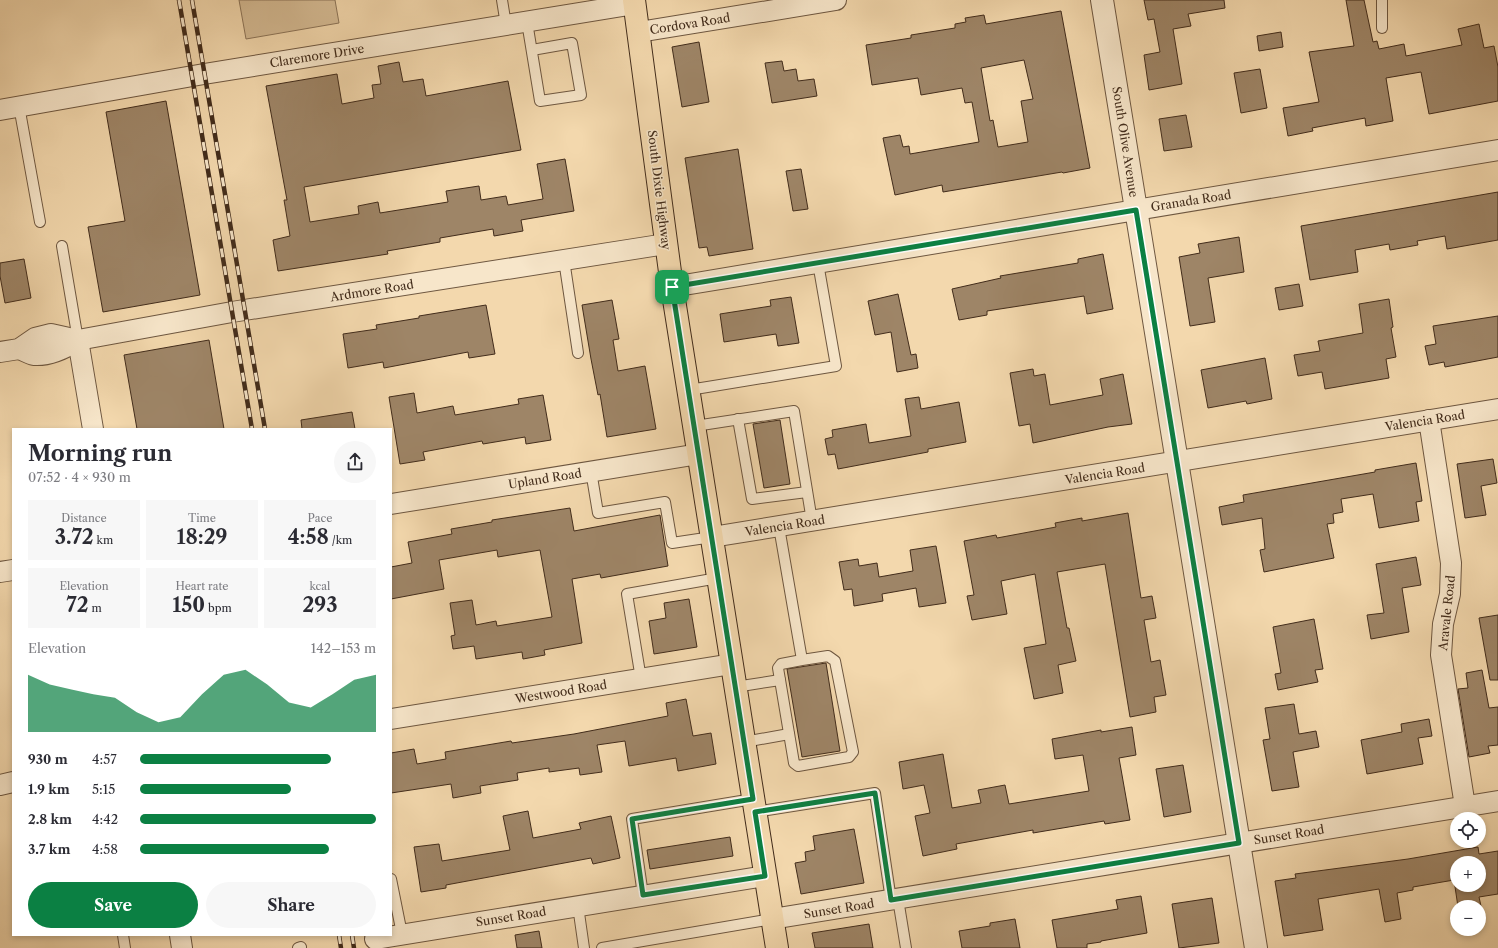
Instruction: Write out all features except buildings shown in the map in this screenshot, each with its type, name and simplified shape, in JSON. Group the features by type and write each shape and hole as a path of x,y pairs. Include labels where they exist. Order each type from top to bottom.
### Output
{"main road":[{"name":"South Dixie Highway","path":"634,2 672,287 777,948"}],"street":[{"name":"Cordova Road","path":"639,32 836,0"},
{"name":"South Olive Avenue","path":"1102,0 1256,948"},
{"name":"Claremore Drive","path":"10,108 192,76 527,22 634,2"},
{"name":"Granada Road","path":"672,287 1498,150"},
{"name":"Ardmore Road","path":"10,350 35,338 51,334 78,340 232,312 666,244"},
{"path":"78,340 93,428"},
{"name":"Valencia Road","path":"712,537 1498,409"},
{"name":"Aravale Road","path":"1429,420 1452,562 1450,594 1443,624 1441,655 1465,806"},
{"name":"Upland Road","path":"392,504 699,454"},
{"path":"0,572 12,570"},
{"name":"Westwood Road","path":"392,719 732,664"},
{"path":"0,785 12,782"},
{"name":"Sunset Road","path":"772,919 1498,801"},
{"name":"Sunset Road","path":"392,936 765,876"},
{"path":"180,936 182,948"},
{"name":"Sunset Road","path":"375,939 391,936"}],"lane":[{"path":"502,0 506,25"},
{"path":"1382,0 1382,28"},
{"path":"527,22 540,101 581,95 572,43 532,50"},
{"path":"10,108 40,222"},
{"path":"62,246 78,340"},
{"path":"564,260 578,353"},
{"path":"689,390 836,366 818,263"},
{"path":"695,426 794,411 812,521"},
{"path":"738,420 752,499 807,492"},
{"path":"591,471 598,513 665,502 672,543 712,537"},
{"path":"779,527 802,660"},
{"path":"641,679 627,594 718,578"},
{"path":"828,656 835,661 852,752 849,757 796,765 789,734 778,668 781,664 802,660 828,656"},
{"path":"735,687 780,680"},
{"path":"744,742 789,734"},
{"path":"643,895 632,819 875,793 894,900 906,948"},
{"path":"392,884 402,934"},
{"path":"578,906 584,948"},
{"path":"602,948 617,947 772,919"},
{"path":"124,936 126,948"}],"shaded area":[{"path":"239,0 335,0 339,23 246,39"}],"railway":[{"path":"179,0 252,428"},
{"path":"192,0 265,428"},
{"path":"339,936 341,948"},
{"path":"352,936 354,948"}],"route":[{"path":"1136,210 1239,843 891,900 875,793 755,812 765,876 643,895 632,819 753,799 672,287 1136,210"}]}
